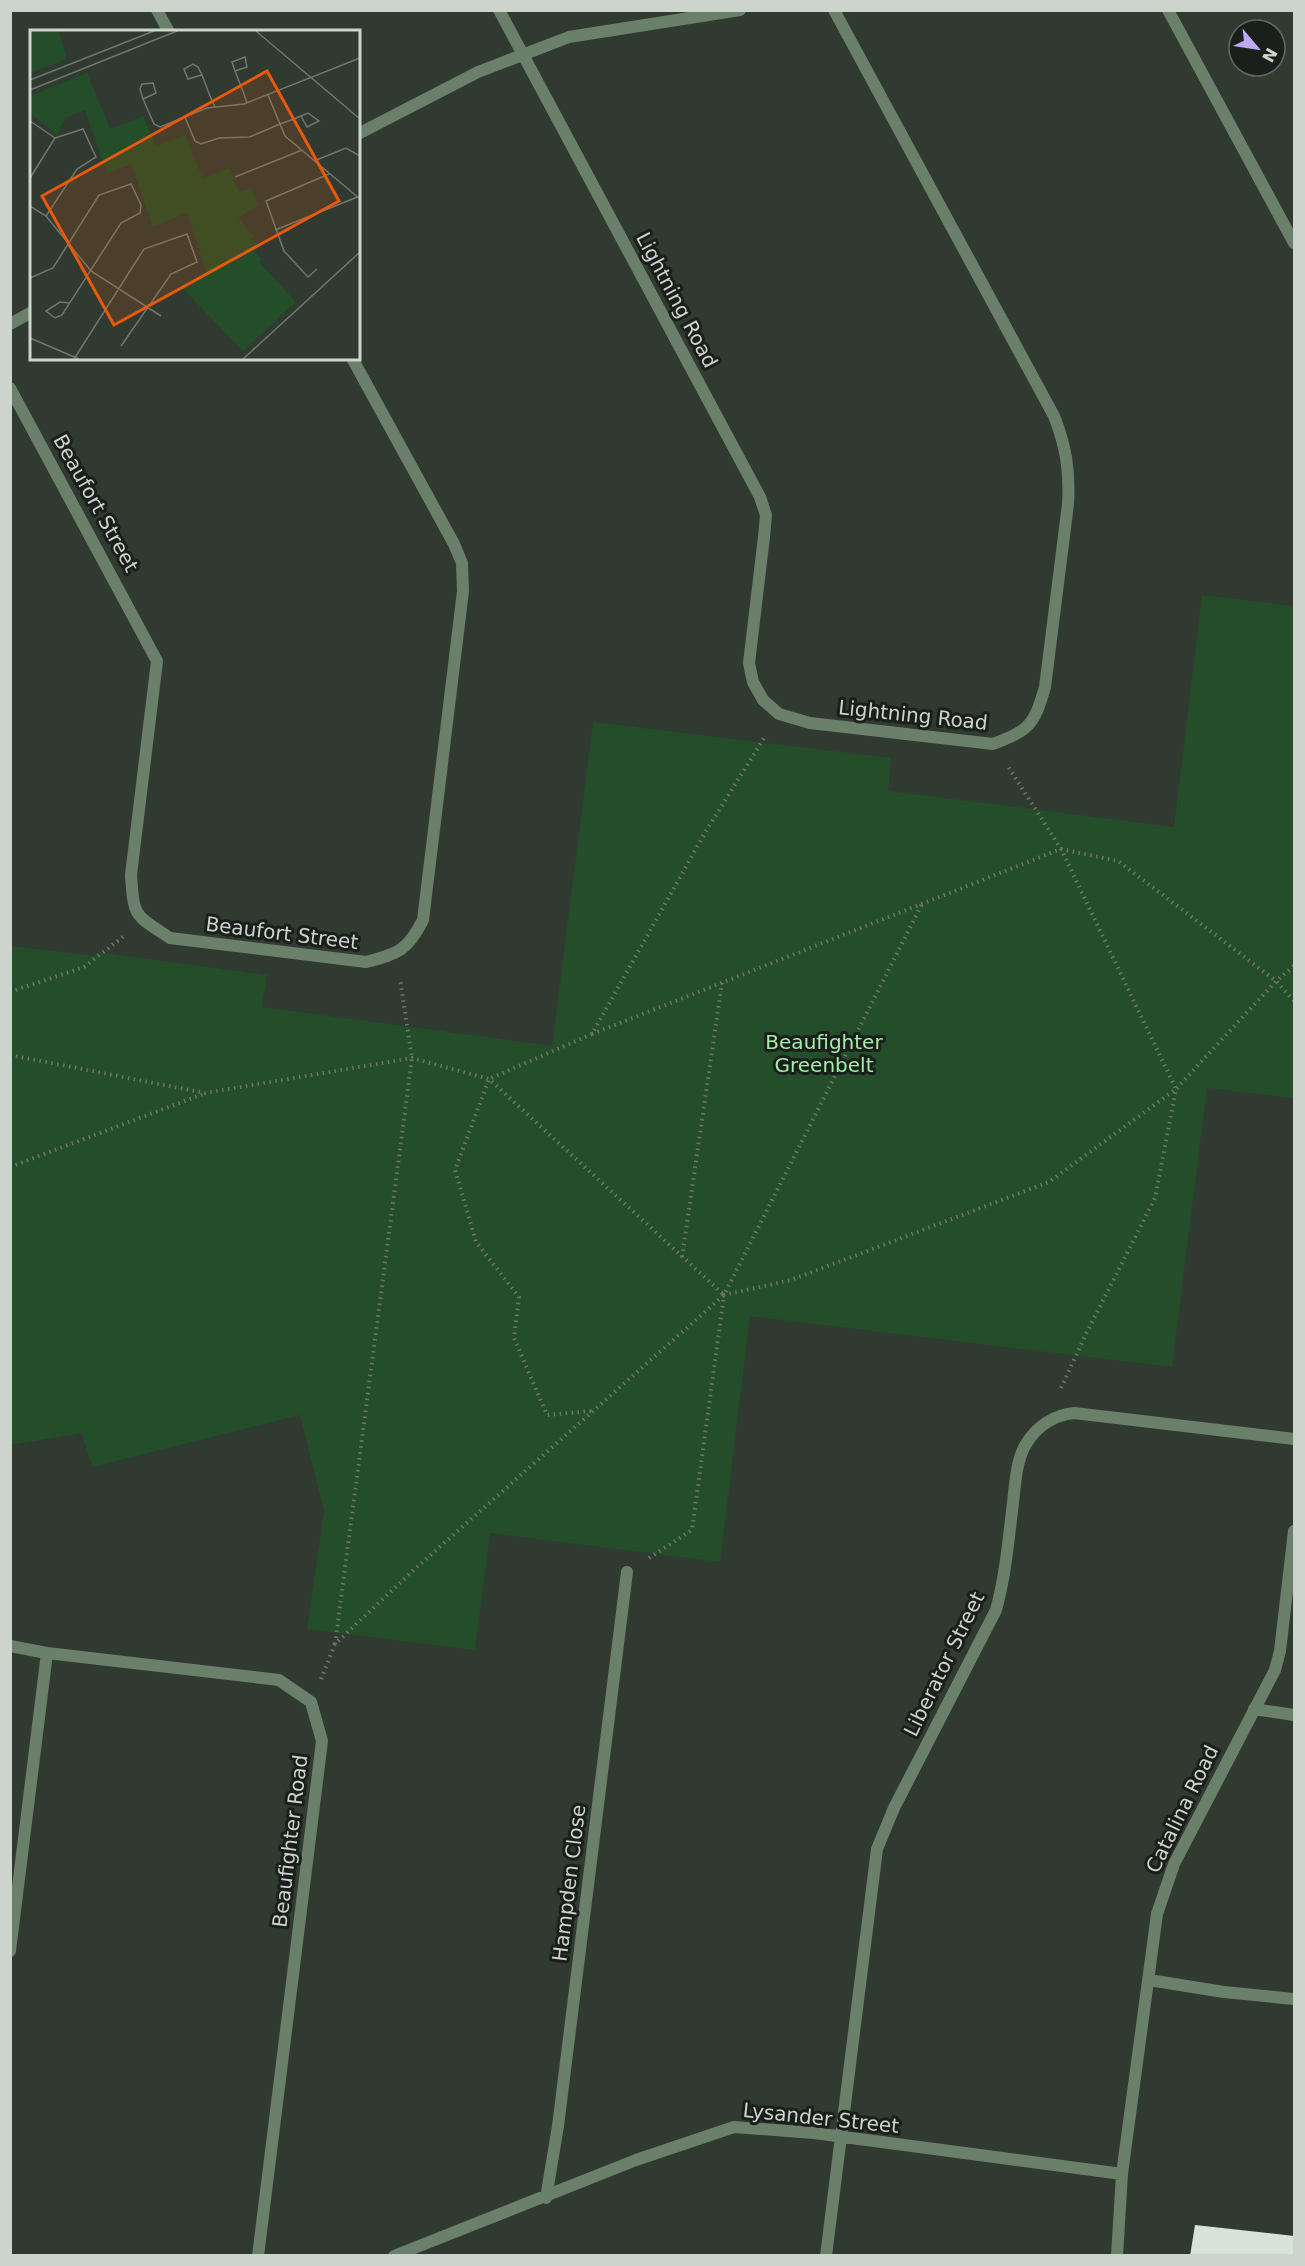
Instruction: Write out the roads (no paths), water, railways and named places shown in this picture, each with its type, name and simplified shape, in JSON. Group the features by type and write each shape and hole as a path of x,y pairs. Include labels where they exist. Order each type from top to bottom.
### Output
{"street":[{"path":"157,10 168,30"},
{"name":"Lightning Road","path":"500,10 760,497 766,515 749,663 753,682 763,700 779,714 810,723 993,744 1022,734 1039,708 1045,687 1068,504 1070,474 1065,444 1048,405 834,10"},
{"path":"360,133 478,72 522,53 569,37 740,10"},
{"path":"1168,10 1294,243"},
{"path":"10,324 30,313"},
{"name":"Beaufort Street","path":"10,388 157,661 131,875 134,909 143,920 170,938 366,962 396,955 412,941 423,920 460,614 462,563 445,526 353,360"},
{"name":"Liberator Street","path":"826,2256 877,1849 894,1808 996,1610 1004,1581 1016,1478 1024,1446 1034,1432 1046,1423 1060,1414 1074,1413 1294,1439"},
{"name":"Catalina Road","path":"1117,2256 1122,2174 1149,1980 1151,1946 1166,1884 1275,1670 1280,1651 1294,1531"},
{"name":"Hampden Close","path":"546,2198 558,2126 627,1572"},
{"path":"10,1646 47,1653 10,1951"},
{"name":"Beaufighter Road","path":"47,1653 279,1680 311,1702 322,1741 258,2256"},
{"path":"1254,1709 1294,1715"},
{"path":"1149,1980 1224,1992 1294,1999"},
{"name":"Lysander Street","path":"394,2256 416,2251 636,2160 735,2127 767,2128 1122,2174"}],"park label":[{"name":"Beaufighter Greenbelt","path":"824,1054"}]}
